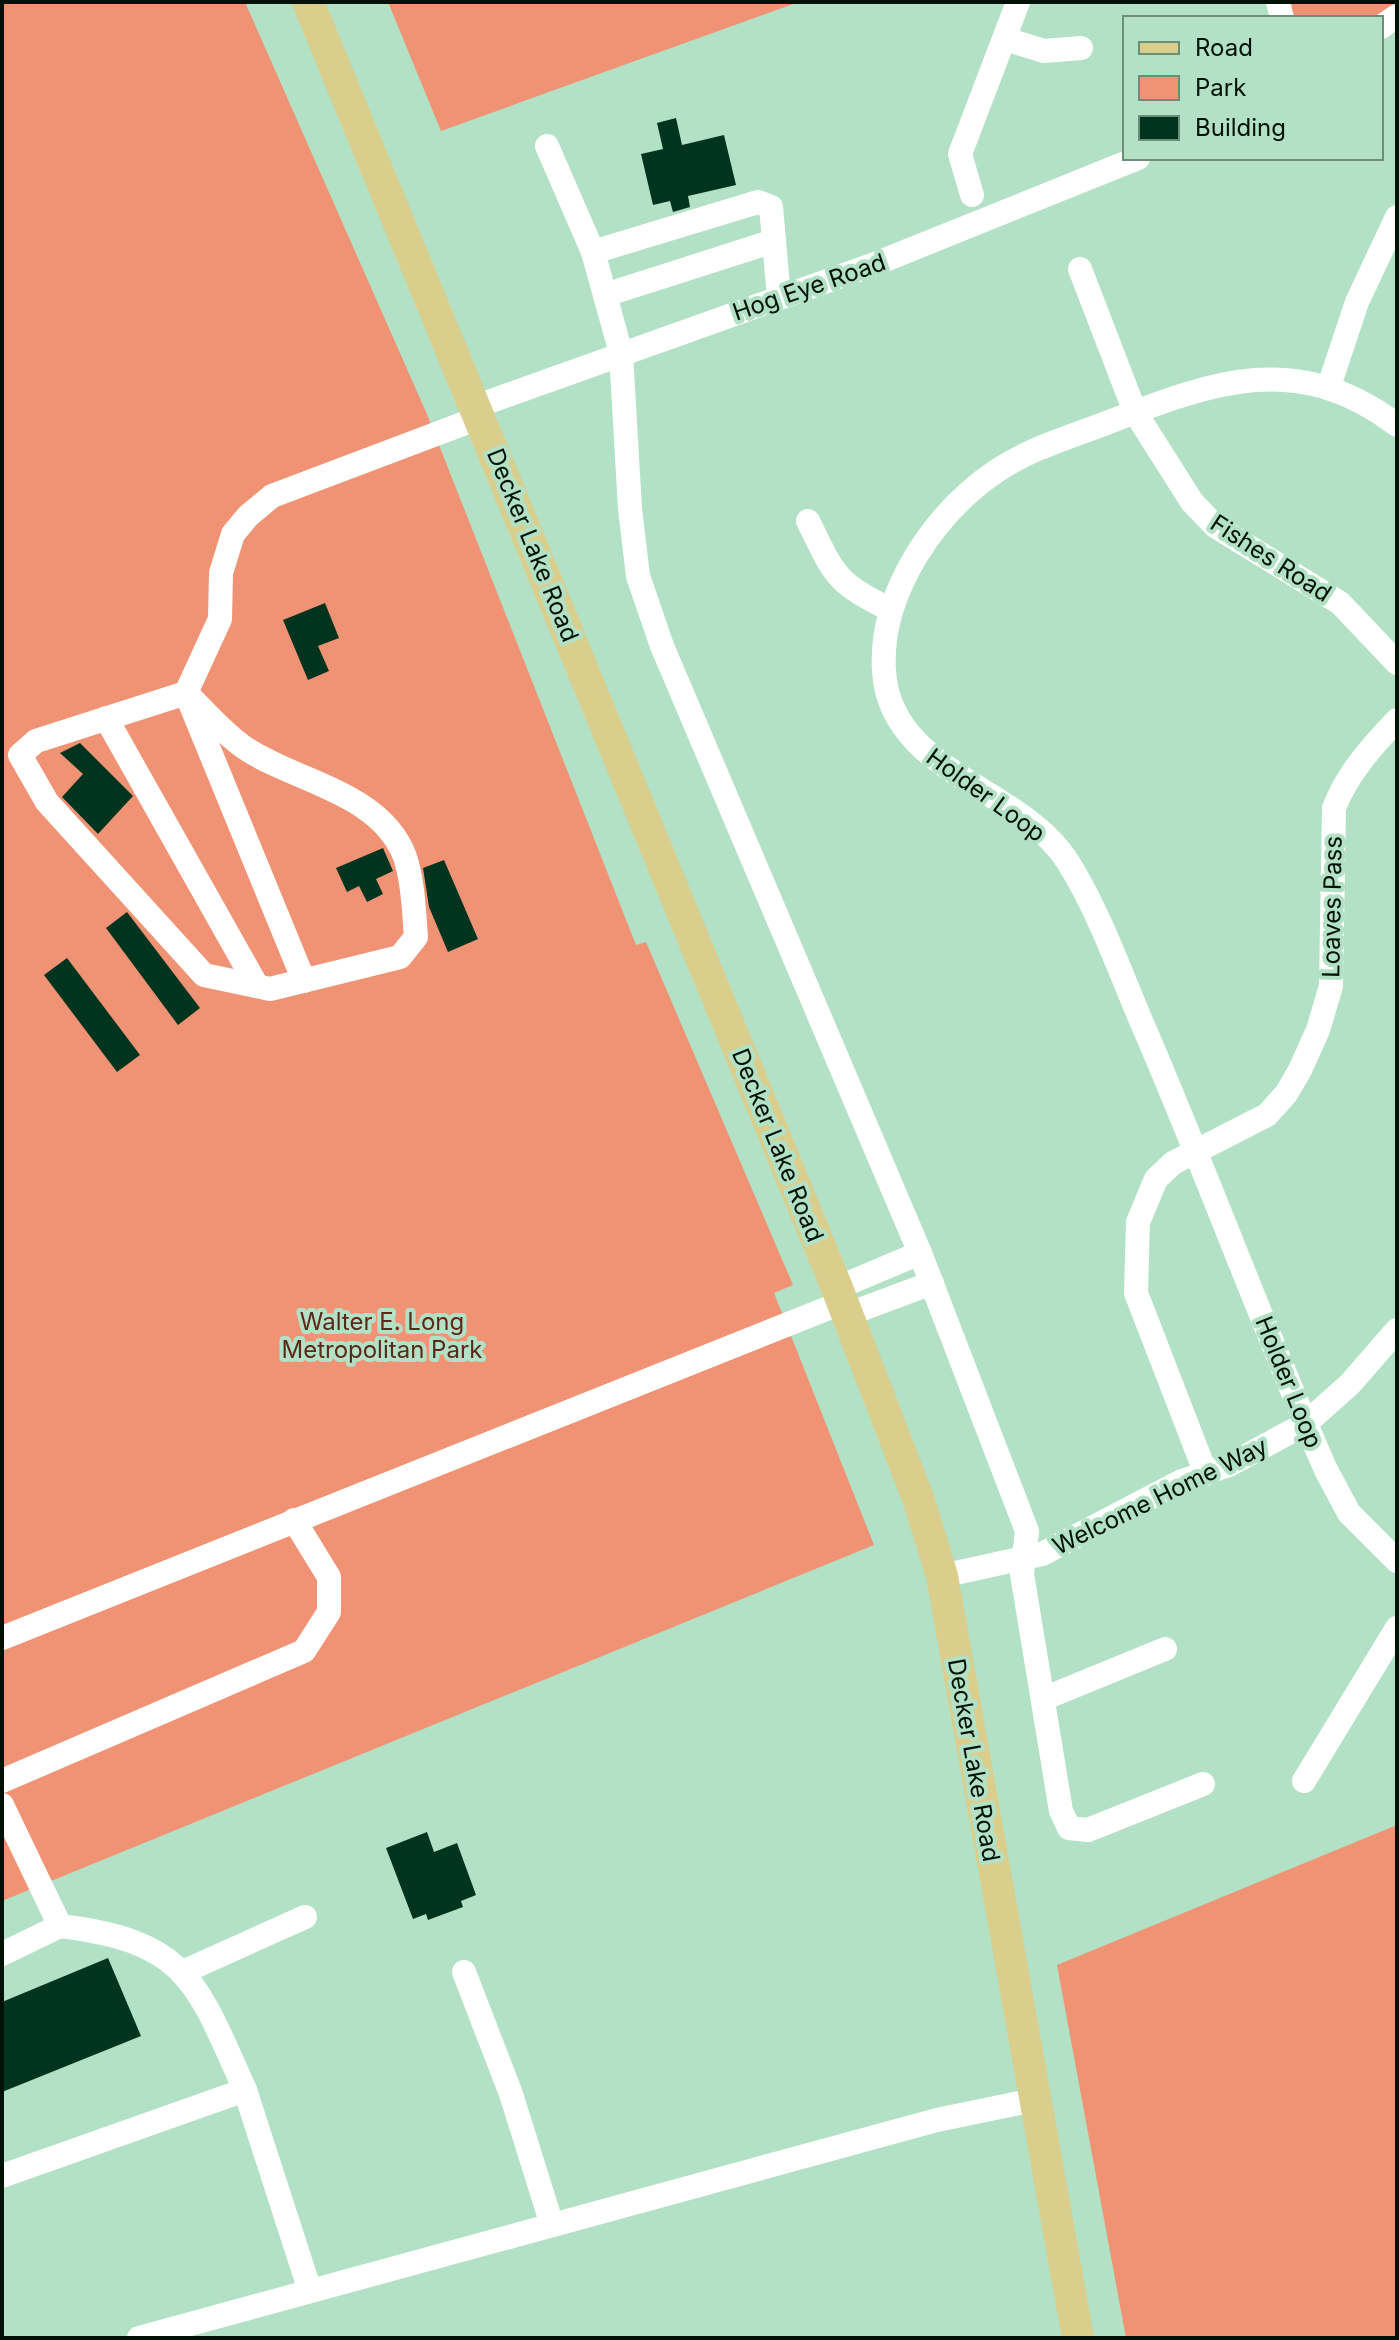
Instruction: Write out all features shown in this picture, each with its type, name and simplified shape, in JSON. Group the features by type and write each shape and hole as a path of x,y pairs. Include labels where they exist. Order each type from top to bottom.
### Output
{"main road":[{"name":"Decker Lake Road","path":"308,2 479,411 919,1501 942,1576 1078,2338"}],"street":[{"path":"972,195 960,154 1018,2"},
{"path":"1005,39 1044,51 1081,48"},
{"path":"547,146 593,252 621,353 630,509 638,576 662,646 920,1253 1027,1531 1022,1574 1061,1811 1069,1828 1088,1830 1203,1784"},
{"name":"Hog Eye Road","path":"186,693 220,619 221,573 233,534 248,516 272,496 621,353 875,264 1133,160"},
{"path":"593,252 758,202 771,207 779,297"},
{"path":"1329,386 1357,302 1397,217"},
{"path":"605,295 774,241"},
{"name":"Fishes Road","path":"1080,269 1135,412 1192,502 1215,526 1340,603 1397,663"},
{"name":"Holder Loop","path":"1397,425 1329,386 1283,378 1242,380 1182,393 1020,457 968,493 935,530 909,568 891,610 884,645 884,676 894,710 908,734 928,753 1029,822 1067,860 1090,904 1197,1152 1305,1424 1349,1513 1397,1561"},
{"path":"808,521 832,571 850,590 891,610"},
{"path":"186,693 244,748 357,803 388,830 405,857 416,937 400,957 270,989 204,975 11,762 36,741 186,693"},
{"path":"186,693 304,981"},
{"path":"106,718 257,986"},
{"name":"Loaves Pass","path":"1206,1474 1136,1293 1134,1263 1138,1222 1156,1179 1173,1163 1267,1115 1286,1094 1300,1070 1318,1030 1331,986 1334,808 1340,791 1373,745 1397,720"},
{"path":"841,1302 920,1253"},
{"path":"2,1638 841,1302 932,1283"},
{"name":"Welcome Home Way","path":"942,1576 1042,1554 1182,1481 1206,1474 1305,1424 1350,1384 1397,1330"},
{"path":"2,1781 304,1651 329,1612 329,1577 294,1520"},
{"path":"1304,1781 1397,1628"},
{"path":"1043,1699 1165,1649"},
{"path":"2,1805 60,1926"},
{"path":"185,1971 305,1917"},
{"path":"2,1954 60,1926 100,1930 138,1942 185,1971 205,2000 245,2090 310,2291"},
{"path":"464,1972 511,2094 552,2225"},
{"path":"2,2176 245,2090"},
{"path":"139,2338 937,2120 1034,2100"}],"green space":[{"name":"Walter E. Long Metropolitan Park","path":"2,2 245,2 426,412 636,945 646,942 793,1285 774,1293 874,1545 2,1901"},
{"path":"388,2 799,2 441,131"},
{"path":"1290,2 1397,2 1397,32 1383,36 1383,16 1277,16"},
{"path":"1397,1825 1397,2338 1126,2338 1057,1965"}],"building":[{"path":"676,118 682,145 724,135 736,185 688,196 690,207 673,212 670,201 653,205 641,154 663,149 657,123"},
{"path":"325,603 339,638 318,646 329,671 308,680 283,620"},
{"path":"80,743 133,796 98,834 62,797 83,774 60,753"},
{"path":"383,848 393,871 376,879 383,894 367,902 359,886 347,892 336,868"},
{"path":"444,860 478,939 448,952 429,907 423,868"},
{"path":"127,912 200,1008 178,1025 106,928"},
{"path":"67,958 140,1055 117,1072 44,975"},
{"path":"427,1832 434,1852 457,1843 476,1895 461,1901 463,1907 428,1920 426,1914 413,1919 386,1848"},
{"path":"108,1958 141,2036 2,2092 2,2002"}]}
